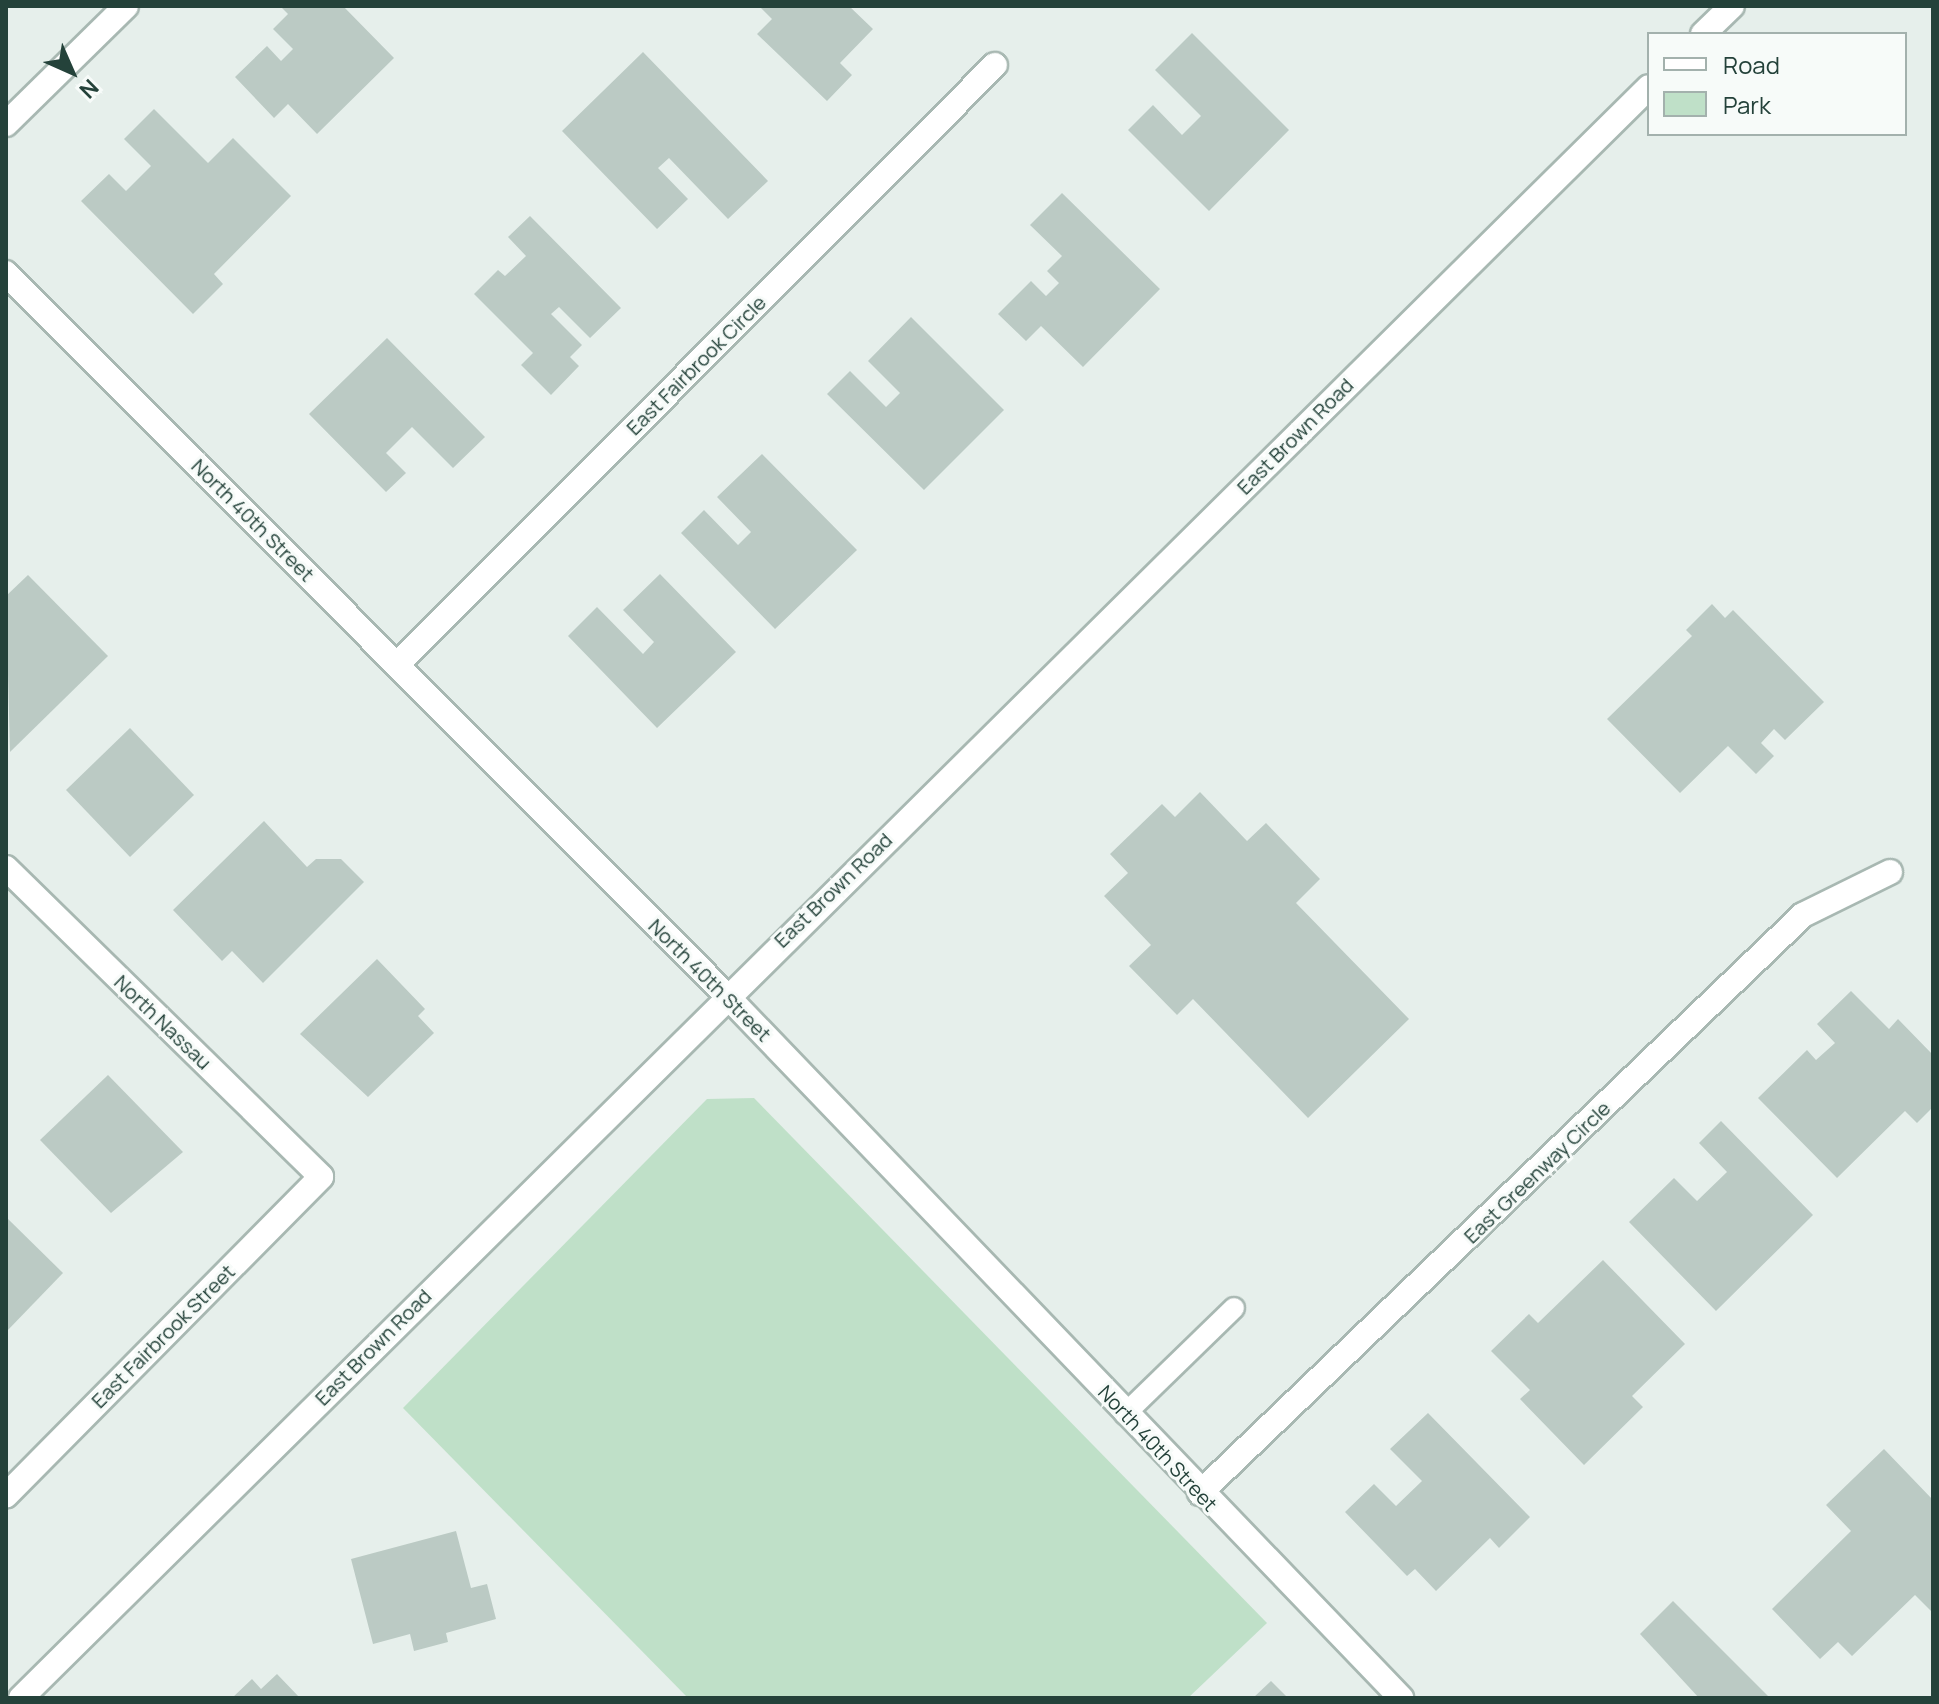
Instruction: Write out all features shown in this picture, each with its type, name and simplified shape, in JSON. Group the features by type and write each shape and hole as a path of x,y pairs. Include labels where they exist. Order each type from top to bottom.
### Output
{"street":[{"path":"6,124 126,6"},
{"path":"1705,32 1732,6"},
{"name":"East Fairbrook Circle","path":"397,665 995,65"},
{"name":"East Brown Road","path":"21,1698 726,995 1647,89"},
{"name":"North 40th Street","path":"6,273 726,995 1200,1493 1401,1698"},
{"name":"North Nassau","path":"6,868 321,1177"},
{"name":"East Greenway Circle","path":"1200,1493 1803,915 1890,872"},
{"name":"East Fairbrook Street","path":"6,1495 321,1177"}],"lane":[{"path":"1125,1414 1234,1308"}],"green space":[{"path":"754,1098 1267,1623 1188,1698 688,1698 403,1408 707,1099"}],"building":[{"path":"280,6 343,6 394,58 317,134 288,104 274,118 235,77 267,46 281,61 293,49 273,29 288,14"},
{"path":"759,6 849,6 873,29 840,63 852,75 827,101 757,34 772,19"},
{"path":"1192,33 1289,130 1209,211 1128,130 1153,105 1182,135 1201,116 1155,70"},
{"path":"643,52 768,181 728,219 669,158 658,168 688,199 657,229 562,131"},
{"path":"154,109 208,163 233,138 291,196 214,274 223,284 193,314 81,201 109,174 126,191 151,166 124,139"},
{"path":"1062,193 1160,289 1083,367 1041,326 1026,341 998,314 1031,281 1046,296 1059,283 1047,271 1062,256 1030,225"},
{"path":"530,216 621,308 590,338 559,307 551,314 582,345 570,357 579,366 551,395 521,365 533,353 474,294 498,270 505,276 526,256 508,237"},
{"path":"911,317 1004,410 924,490 827,394 850,371 886,407 900,393 868,361"},
{"path":"387,338 485,437 453,468 412,427 386,453 406,473 386,492 309,414"},
{"path":"762,454 857,550 775,629 681,533 704,510 738,545 751,532 717,497"},
{"path":"660,574 736,652 657,728 568,636 597,607 643,654 654,642 623,610"},
{"path":"28,575 108,656 10,752 6,596"},
{"path":"1712,604 1725,618 1733,610 1824,702 1785,740 1774,729 1761,743 1774,756 1756,774 1728,746 1680,793 1607,719 1692,636 1686,630"},
{"path":"130,728 194,795 130,857 66,790"},
{"path":"1200,792 1247,841 1266,823 1320,879 1296,903 1409,1019 1308,1118 1193,999 1177,1015 1129,966 1151,945 1104,896 1128,873 1110,854 1162,804 1175,817"},
{"path":"264,821 307,867 316,859 341,859 364,882 263,983 232,951 222,961 173,910"},
{"path":"377,959 425,1009 418,1016 434,1033 368,1097 300,1034"},
{"path":"1851,991 1889,1029 1898,1019 1933,1055 1933,1107 1917,1123 1905,1111 1837,1178 1758,1098 1807,1050 1816,1060 1835,1043 1817,1024"},
{"path":"108,1075 183,1152 111,1213 40,1140"},
{"path":"1721,1121 1813,1215 1716,1311 1629,1222 1674,1178 1697,1201 1727,1172 1699,1143"},
{"path":"6,1217 63,1273 6,1332"},
{"path":"1603,1260 1685,1344 1632,1396 1643,1407 1584,1465 1520,1399 1530,1390 1491,1351 1529,1314 1538,1323"},
{"path":"1428,1413 1530,1517 1499,1548 1490,1538 1436,1591 1415,1569 1407,1576 1345,1512 1374,1484 1396,1506 1422,1481 1390,1449"},
{"path":"1884,1449 1933,1500 1933,1613 1915,1595 1852,1656 1838,1642 1820,1659 1772,1609 1851,1531 1826,1505"},
{"path":"456,1531 471,1588 487,1584 496,1619 446,1633 448,1642 414,1651 410,1634 373,1644 351,1559"},
{"path":"1673,1601 1770,1698 1699,1698 1640,1634"},
{"path":"277,1674 300,1698 232,1698 252,1679 261,1689"},
{"path":"1271,1681 1288,1698 1253,1698"}]}
